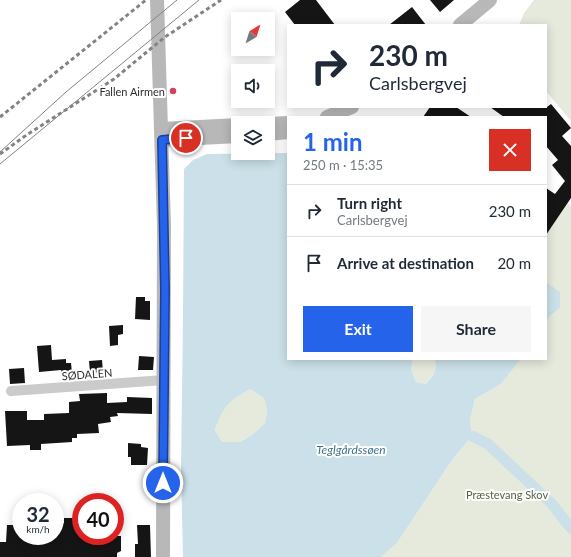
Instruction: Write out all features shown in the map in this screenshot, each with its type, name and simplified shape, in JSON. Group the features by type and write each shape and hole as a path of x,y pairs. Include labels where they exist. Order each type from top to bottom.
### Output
{"street":[{"path":"157,0 162,134 165,290 163,557"},
{"path":"461,24 490,0"},
{"path":"330,116 350,108"},
{"path":"275,124 287,123"},
{"path":"162,134 231,126"},
{"path":"275,133 287,132"},
{"path":"162,134 231,136"},
{"name":"SØDALEN","path":"11,391 164,380"}],"green space":[{"path":"534,0 571,0 571,121 547,92 547,24 519,24 524,13"},
{"name":"Præstevang Skov","path":"568,203 571,206 571,557 381,557 397,543 452,460 472,436 470,420 475,399 501,384 520,360 547,360 547,320 560,308 547,283 547,226 551,228"},
{"path":"413,360 434,360 436,366 426,384 416,382 411,369"},
{"path":"250,389 264,397 267,410 265,423 252,435 240,442 222,442 215,430 220,413 234,398"}],"water":[{"name":"Teglgårdssøen","path":"275,153 287,153 287,360 413,360 411,369 416,382 426,384 435,369 436,366 434,360 520,360 501,384 475,399 470,420 472,436 452,460 397,543 381,557 183,557 181,469 184,169 193,160 207,154 231,154 231,160 275,160","holes":["250,389 264,398 267,410 265,423 252,435 240,442 222,442 215,430 221,415 228,405"]},
{"path":"547,283 560,292 560,308 547,320"}],"building":[{"path":"300,0 316,0 334,24 294,24 285,12"},
{"path":"430,0 454,0 440,12"},
{"path":"412,7 425,24 390,24"},
{"path":"551,104 571,128 562,136 571,146 571,198 547,234 547,189 555,194 565,181 552,165 558,160 547,147 547,116 503,116 491,108 547,107"},
{"path":"429,108 458,108 470,116 424,116"},
{"path":"136,297 145,297 145,301 150,301 150,320 135,319"},
{"path":"123,325 123,334 118,335 118,345 110,346 109,326"},
{"path":"51,345 52,360 66,359 66,363 71,363 72,373 62,373 61,370 39,372 37,346"},
{"path":"139,356 154,357 153,370 138,370"},
{"path":"102,360 103,372 90,373 89,361"},
{"path":"24,368 25,383 10,384 9,369"},
{"path":"107,393 107,403 127,402 127,397 152,398 152,414 117,413 118,416 110,417 111,422 98,424 99,433 77,434 77,438 72,438 72,442 41,444 41,450 30,450 30,445 7,446 5,411 27,411 27,420 44,420 44,414 69,413 69,402 80,401 79,394"},
{"path":"128,443 141,444 141,447 148,448 147,465 131,465 131,457 128,457"},
{"path":"64,518 72,518 72,545 121,545 121,551 117,553 117,557 0,557 0,542 6,542 7,525 12,525 12,545 64,545"},
{"path":"137,525 150,525 151,557 135,557 135,544 138,544"}],"waterway":[{"path":"472,436 488,444 551,503 571,528"}],"tram line":[{"path":"0,152 66,92 177,0"},
{"path":"0,164 199,0"}],"railway":[{"path":"0,117 146,0"},
{"path":"0,154 28,134 114,79 165,37 221,0"}],"place":[{"name":"Fallen Airmen","path":"173,91"}],"route":[{"path":"163,483 165,290 162,140 186,138"}]}
